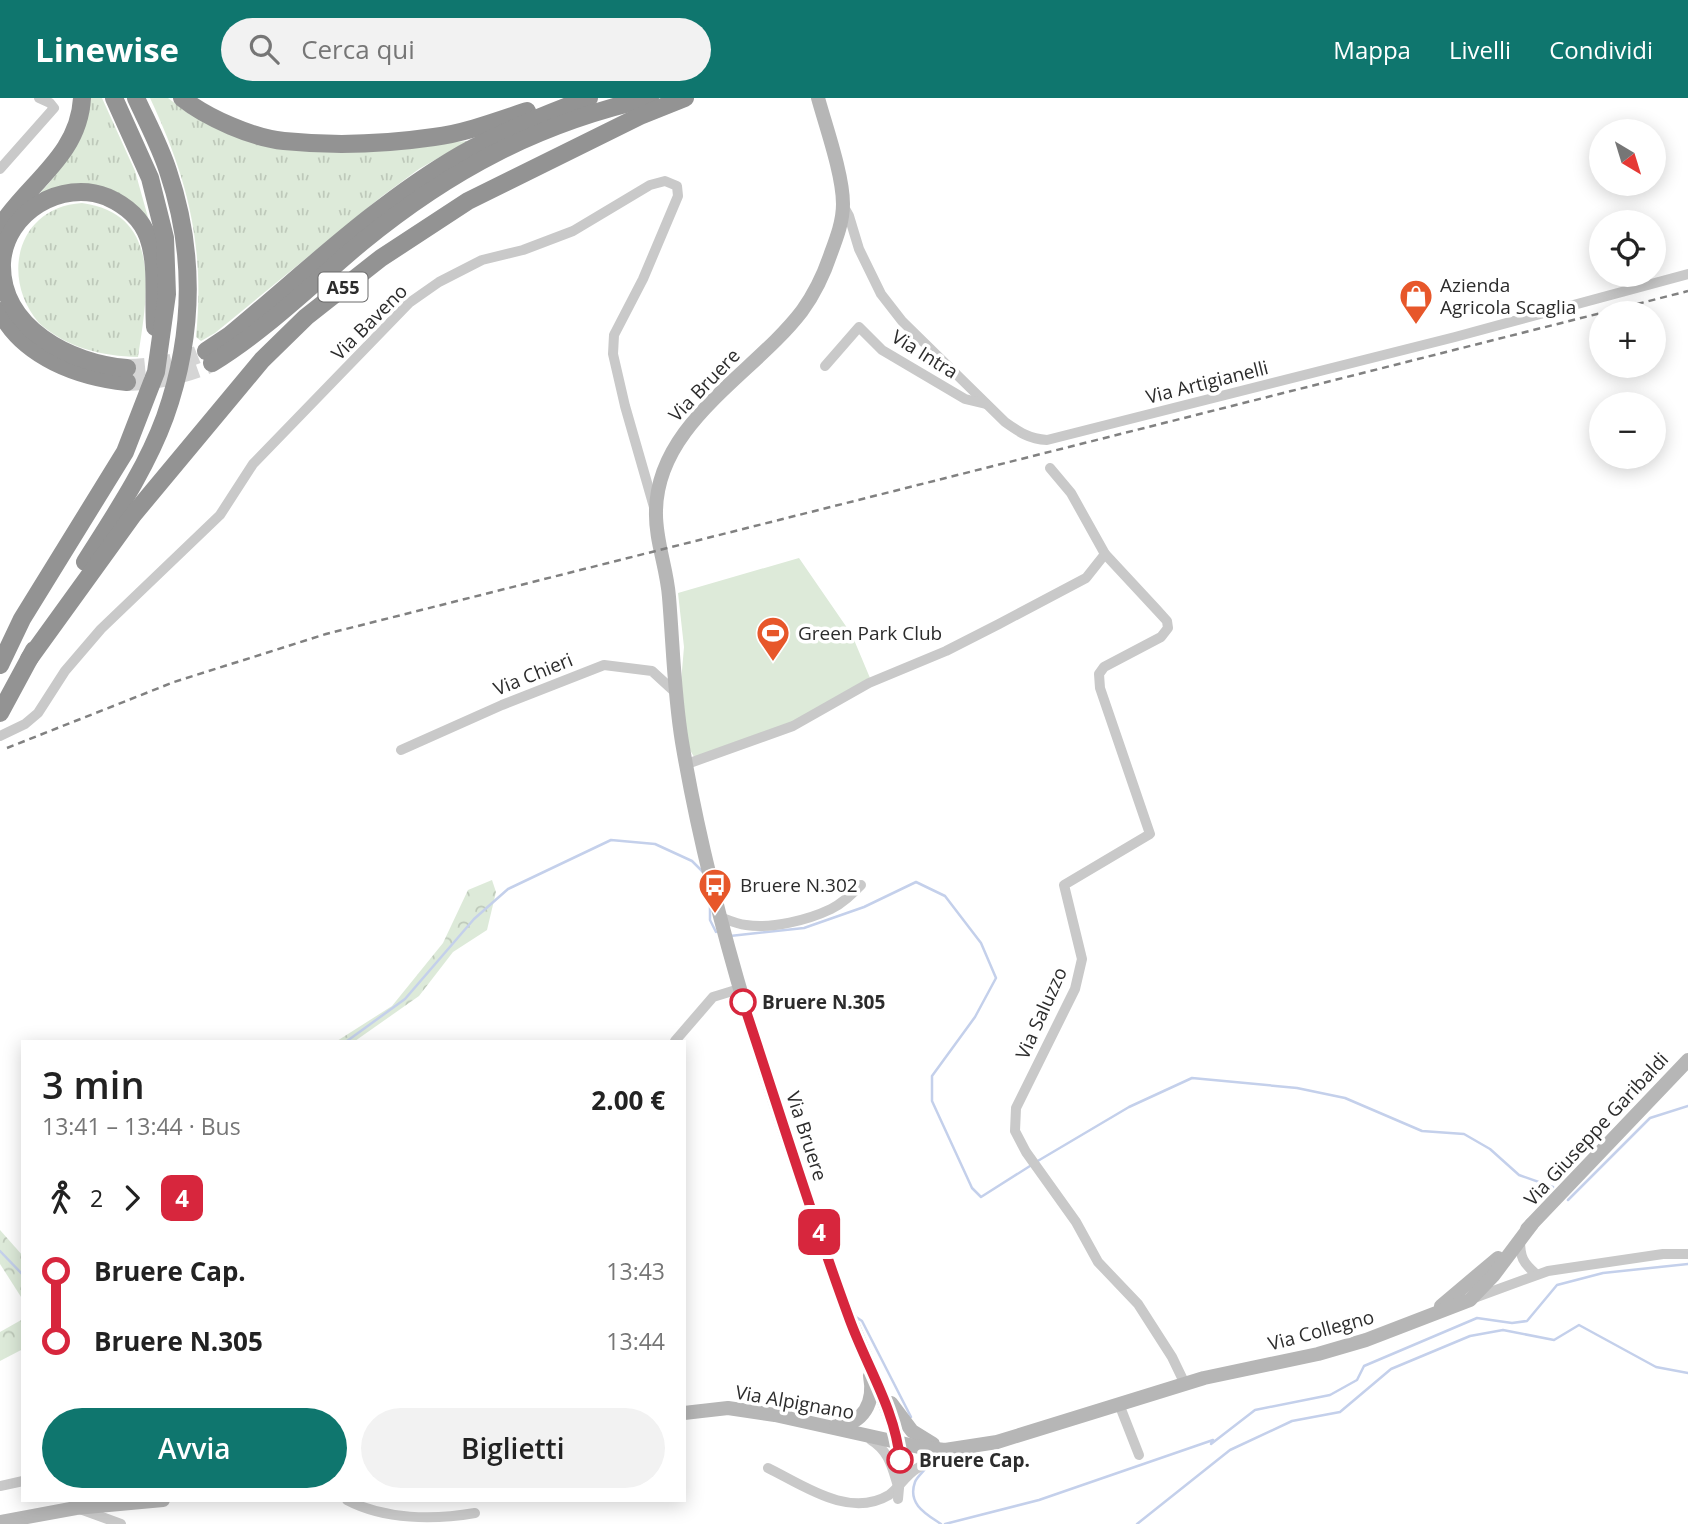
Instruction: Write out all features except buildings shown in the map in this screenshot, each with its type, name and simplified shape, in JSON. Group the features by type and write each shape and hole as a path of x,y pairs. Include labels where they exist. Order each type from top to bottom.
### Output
{"highway":[{"path":"0,227 62,155 77,124 82,98"},
{"path":"0,665 22,618 125,452 156,372 167,294 165,239 150,178 114,98"},
{"name":"A55","path":"0,713 44,628 127,496 153,445 165,418 188,321 187,250 180,212 168,170 136,98"},
{"path":"182,98 221,121 282,141 361,142 435,137 570,98"},
{"name":"A55","path":"589,98 532,119 494,137 430,174 381,209 230,335 209,357 242,342 363,241 438,185 480,160 549,127 611,107 650,98"},
{"name":"A55","path":"29,659 132,515 262,360 306,317 402,243 468,201 640,116 685,98"},
{"path":"0,311 17,334 47,357 86,375 127,375 62,351 30,328 10,303 4,279 2,261 6,245 25,214 38,203 69,192 86,192 116,201 128,209 140,221 147,236 153,258 158,356"}],"street":[{"path":"0,169 54,108 39,98"},
{"name":"Via Bruere","path":"819,103 841,181 843,205 825,270 810,299 785,331 713,401 678,440 662,474 656,511 669,592 676,694 687,764 720,917 739,989 845,1307 881,1391 898,1441"},
{"name":"Via Baveno","path":"0,736 25,724 38,713 65,671 100,629 220,515 253,464 409,303 439,282 482,260 523,250 573,231 650,185 665,181 677,186 678,195 643,279 614,335 613,354 625,406 656,511"},
{"name":"Via Artigianelli","path":"843,205 859,249 881,293 902,321 1004,422 1023,435 1047,440 1455,337 1688,274"},
{"name":"Via Intra","path":"825,366 859,327 882,350 965,399 987,404"},
{"path":"687,764 793,726 869,683 978,635 1086,578 1105,554 1071,492 1050,468"},
{"name":"Via Saluzzo","path":"1105,554 1167,621 1168,628 1161,637 1104,667 1099,674 1100,688 1150,834 1064,885 1082,959 1075,989 1016,1108 1015,1131 1076,1222 1098,1262 1138,1304 1172,1357 1185,1384"},
{"name":"Via Chieri","path":"401,750 502,705 604,665 652,671 676,694"},
{"path":"720,917 745,925 769,925 831,909 846,900 861,885"},
{"path":"676,1040 713,997 739,989"},
{"name":"Via Giuseppe Garibaldi","path":"1532,1224 1688,1060"},
{"path":"1470,1300 1493,1276 1532,1224"},
{"path":"1430,1314 1485,1270 1532,1224"},
{"path":"1521,1240 1521,1258 1536,1274"},
{"name":"Via Collegno","path":"898,1441 945,1450 997,1442 1185,1384 1318,1354 1366,1340 1536,1274 1573,1266 1664,1254 1688,1254"},
{"path":"1470,1300 1485,1270"},
{"path":"827,1426 852,1422 867,1411 872,1384 866,1358"},
{"path":"881,1391 912,1431 945,1450"},
{"path":"1119,1404 1139,1455"},
{"name":"Via Alpignano","path":"686,1413 728,1408 898,1441"},
{"path":"860,1433 881,1446 888,1456 898,1486"},
{"path":"898,1441 901,1466 898,1499"},
{"name":"Via Collegno","path":"768,1468 830,1498 859,1504 875,1502 891,1494 915,1469 963,1449"},
{"path":"0,1486 21,1481"},
{"path":"0,1522 76,1508 141,1502"},
{"path":"351,1502 362,1507 409,1516 475,1513 461,1524"},
{"path":"76,1508 121,1524"}],"green space":[{"path":"90,98 102,98 135,171 149,221 136,206 52,189 40,193 60,170 72,149 82,127"},
{"path":"150,98 168,98 189,114 248,140 441,143 468,141 419,169 381,197 215,333 201,341 196,337 198,273 191,214 184,185"},
{"path":"82,203 108,210 127,223 138,241 144,262 146,285 138,357 98,352 61,339 39,323 27,305 20,286 18,266 30,231 42,217 60,207"},
{"name":"Green Park Club","path":"799,558 852,635 870,678 789,724 696,760 677,729 684,647 678,593"},
{"path":"492,880 496,892 487,930 453,952 419,996 356,1040 339,1040 392,1006 443,943 468,890"},
{"path":"0,1230 21,1254 21,1297 0,1264"},
{"path":"21,1320 21,1350 0,1361 0,1332"}],"waterway":[{"path":"348,1040 405,999 474,919 508,889 611,840 655,844 692,861 703,872"},
{"path":"730,936 804,928 864,907 916,882 945,896 981,943 996,978 975,1017 932,1076 932,1101 972,1188 981,1197 1030,1166"},
{"path":"710,902 710,920 716,932"},
{"path":"1036,1162 1129,1107 1192,1078 1297,1088 1345,1098 1422,1131 1464,1134 1490,1149 1519,1175 1553,1187"},
{"path":"1568,1200 1650,1118 1688,1106"},
{"path":"0,1251 21,1273"},
{"path":"945,1524 1039,1500 1213,1440 1211,1444 1255,1410 1330,1395 1357,1380 1364,1366 1477,1318 1512,1323 1527,1321 1557,1285 1603,1273 1688,1264"},
{"path":"856,1317 862,1321 911,1417"},
{"path":"1137,1524 1230,1450 1292,1421 1340,1412 1391,1369 1470,1336 1503,1330 1554,1340 1579,1325 1656,1367 1688,1373"},
{"path":"926,1468 915,1482 914,1496 919,1508 941,1524"}],"tunnel":[{"path":"127,368 167,364 206,351"},
{"path":"127,382 170,377 212,363"}],"railway":[{"path":"1649,301 1688,291"},
{"path":"7,748 174,682 326,634 1589,316"}],"bus line":[{"name":"4","path":"743,1002 849,1319 892,1422 900,1460"}],"place":[{"name":"Azienda Agricola Scaglia","path":"1416,326"},
{"name":"Green Park Club","path":"773,663"},
{"name":"Bruere N.302","path":"715,915"},
{"name":"Bruere N.305","path":"743,1002"},
{"name":"Bruere Cap.","path":"900,1460"}]}
